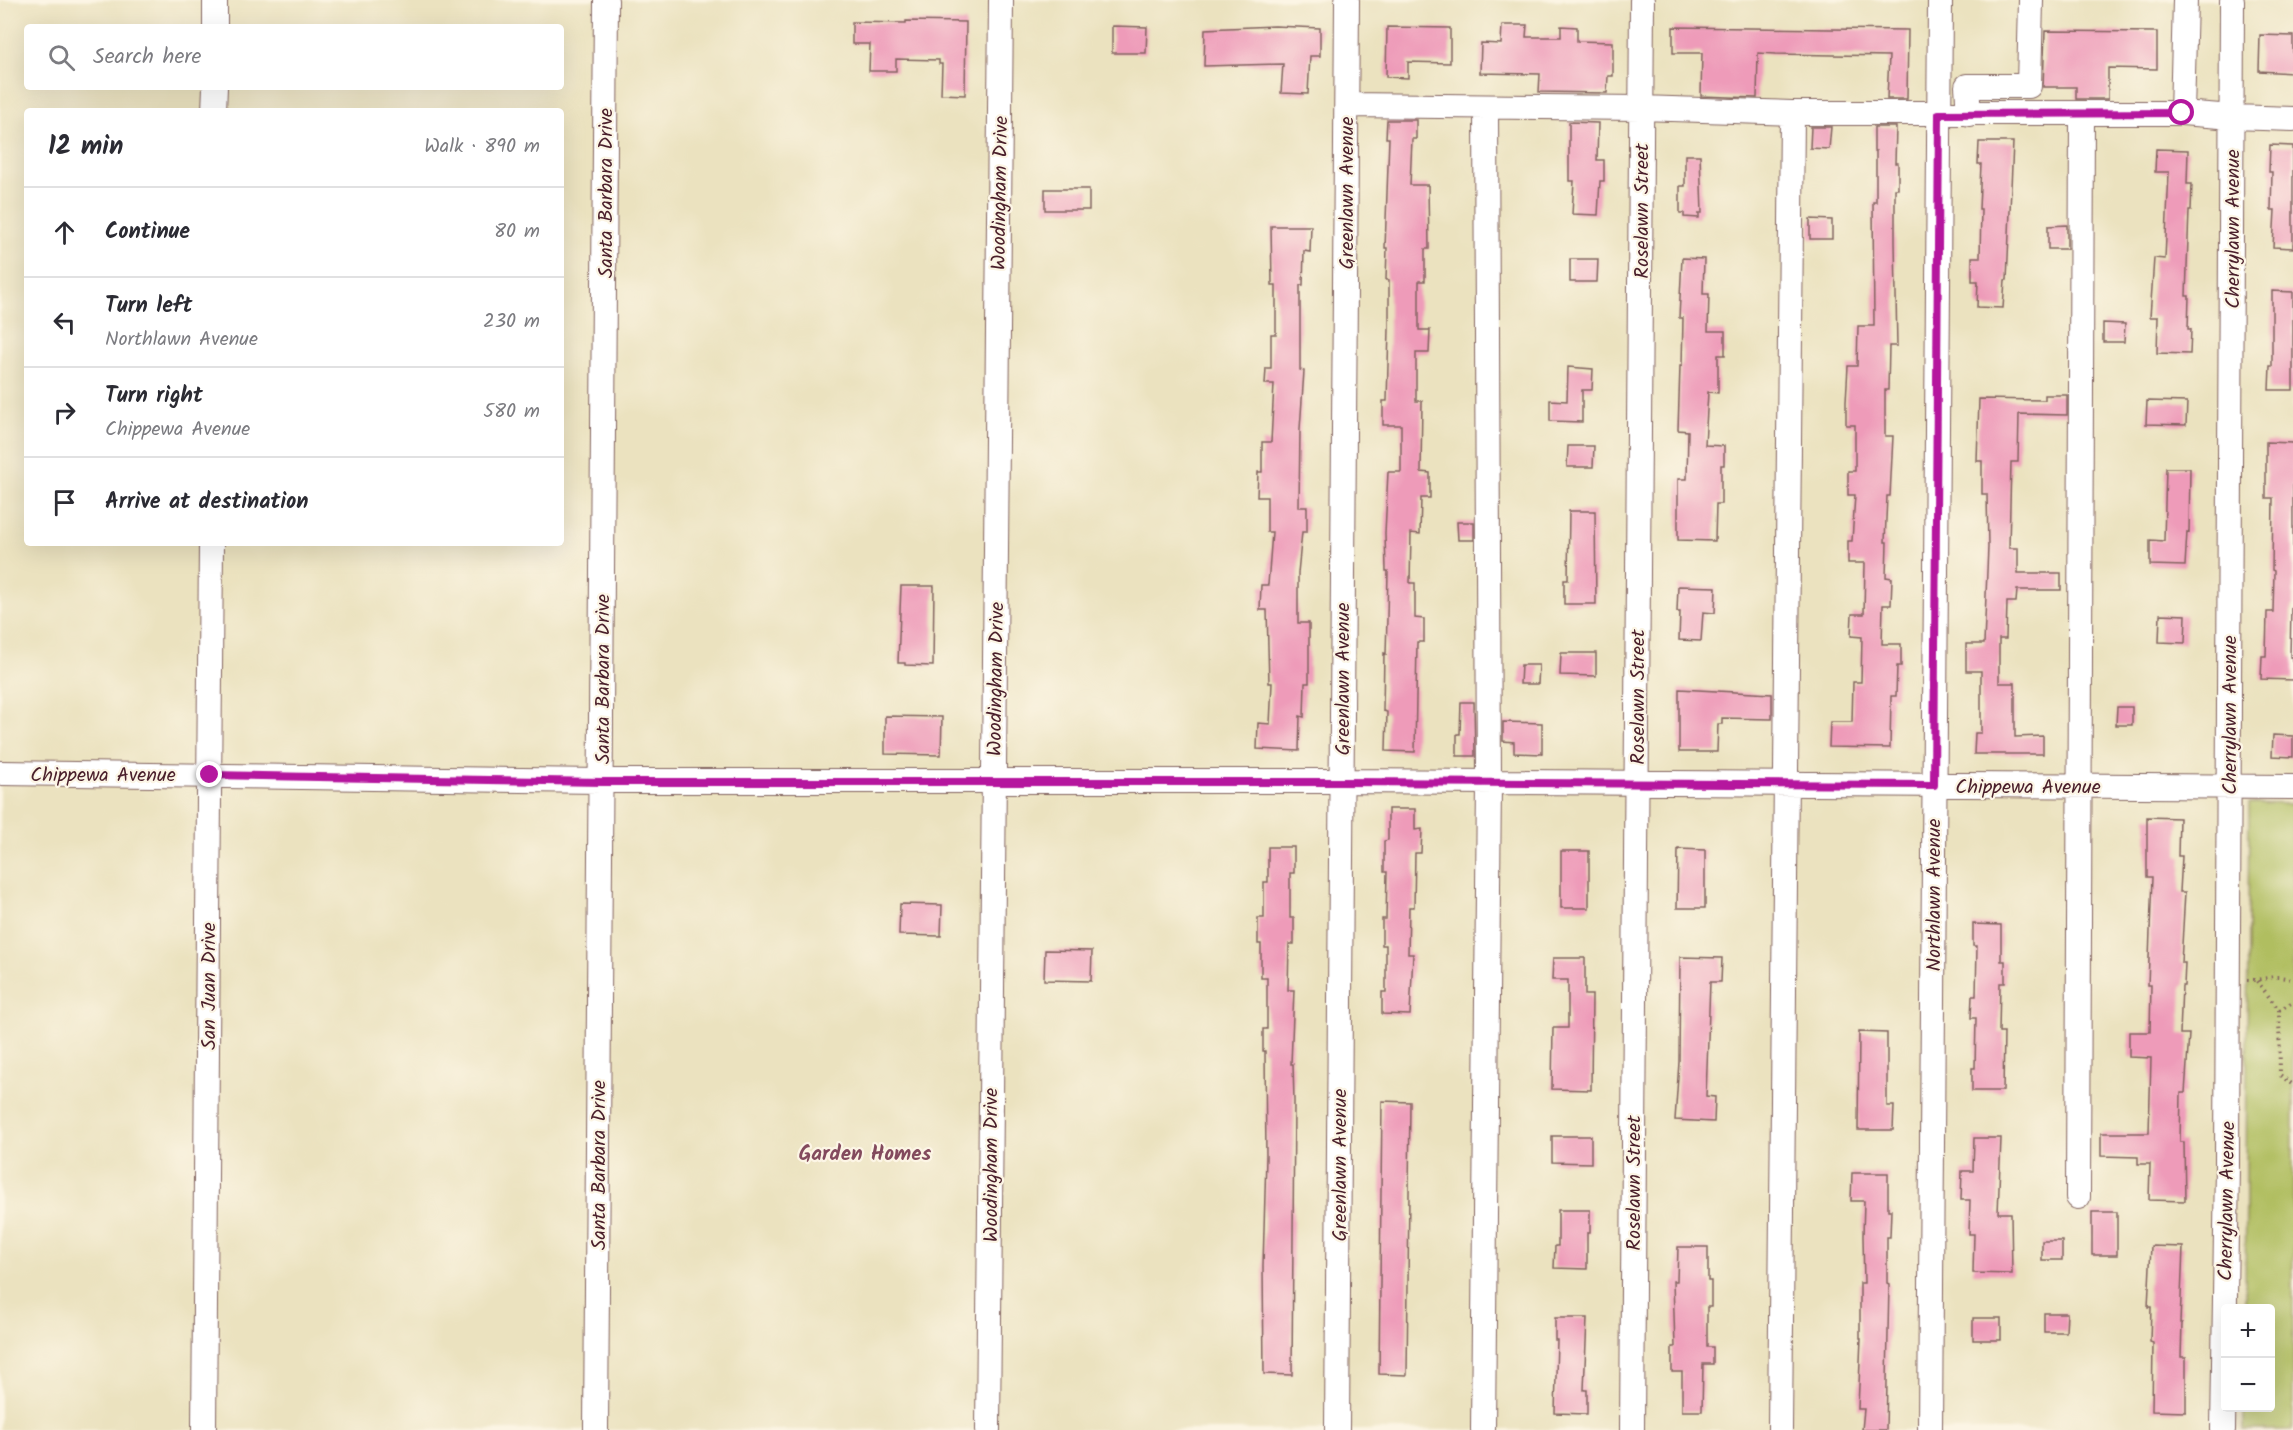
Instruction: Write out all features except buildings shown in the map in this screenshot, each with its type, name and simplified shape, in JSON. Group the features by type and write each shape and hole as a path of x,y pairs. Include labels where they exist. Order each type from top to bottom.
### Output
{"street":[{"path":"215,0 215,24"},
{"name":"Santa Barbara Drive","path":"596,1430 606,0"},
{"name":"Woodingham Drive","path":"988,1430 1001,0"},
{"name":"Greenlawn Avenue","path":"1337,1430 1347,0"},
{"name":"Roselawn Street","path":"1632,1430 1642,0"},
{"name":"Northlawn Avenue","path":"1930,1430 1940,0"},
{"path":"1969,114 1967,86 2029,86 2031,0"},
{"path":"2182,113 2185,0"},
{"name":"Cherrylawn Avenue","path":"2223,1430 2229,787 2232,0"},
{"path":"214,108 215,90"},
{"path":"1347,105 1641,108 1792,113 2182,113 2293,118"},
{"path":"1483,1430 1489,782 1486,107"},
{"path":"1780,1430 1792,113"},
{"path":"2078,1197 2082,113"},
{"name":"San Juan Drive","path":"204,1430 211,546"},
{"name":"Chippewa Avenue","path":"0,773 602,782 1489,782 2293,787"}],"path":[{"path":"2246,980 2257,981 2273,976 2293,980"},
{"path":"2257,981 2279,1010 2280,1075 2293,1085"},
{"path":"2279,1010 2293,1002"}],"green space":[{"path":"2249,803 2293,804 2293,1430 2244,1430 2244,1412 2275,1412 2275,1304 2245,1304"}],"district":[{"name":"Garden Homes","path":"865,1153"}],"route":[{"path":"210,775 602,782 1934,785 1939,114 2182,113"}]}
